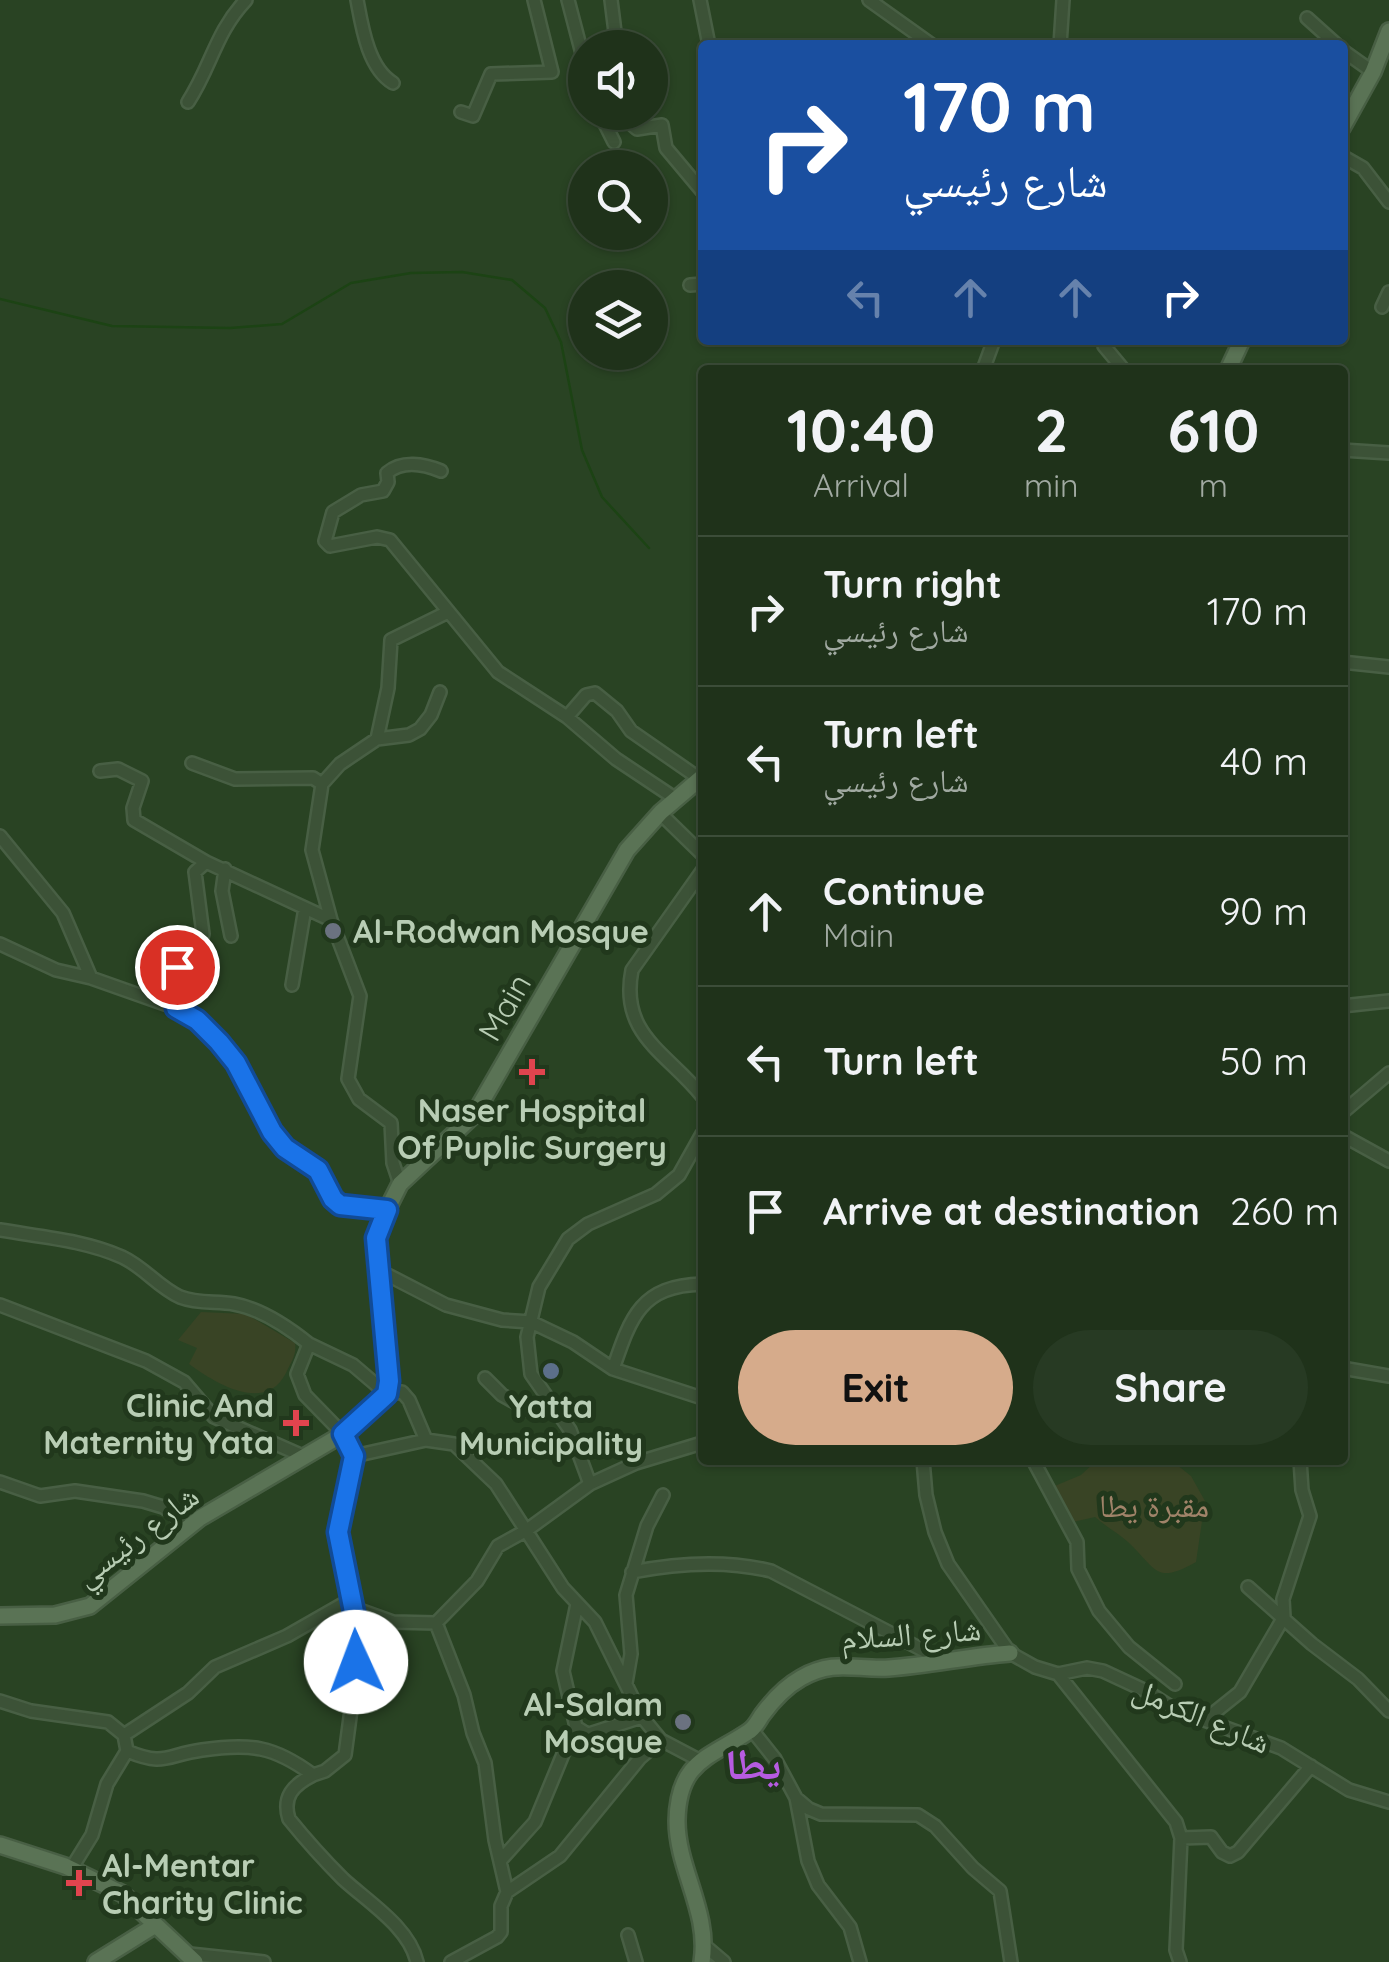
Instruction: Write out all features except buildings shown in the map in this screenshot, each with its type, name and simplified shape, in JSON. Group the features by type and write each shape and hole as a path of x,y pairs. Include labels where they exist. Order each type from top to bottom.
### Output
{"main road":[{"path":"1348,115 1373,72 1389,31"},
{"name":"Main","path":"378,1270 376,1238 400,1184 474,1115 626,850 660,813 698,781"},
{"path":"378,1270 387,1394"},
{"name":"شارع رئيسي","path":"0,1616 55,1615 90,1606 200,1518 343,1434 387,1394"},
{"name":"شارع السلام","path":"699,1760 752,1730 778,1696 812,1672 853,1664 886,1668 1010,1653"},
{"path":"699,1760 684,1789 677,1817 679,1846 696,1898 704,1944 702,1962"},
{"path":"0,1846 71,1869 123,1894 193,1958 209,1962"},
{"path":"96,1962 154,1926"}],"street":[{"path":"188,102 202,81 220,32 246,0"},
{"path":"356,0 374,60 385,78 394,83"},
{"path":"461,112 472,116 490,74 552,72 534,0"},
{"path":"568,0 576,30"},
{"path":"611,0 615,30"},
{"path":"700,0 708,40"},
{"path":"870,0 925,40"},
{"path":"1060,40 1063,0"},
{"path":"1307,18 1332,40"},
{"path":"1348,53 1373,72"},
{"path":"608,130 614,142"},
{"path":"663,130 666,148 698,186"},
{"path":"1348,160 1362,168 1389,202"},
{"path":"1382,307 1389,292"},
{"path":"1104,346 1120,365"},
{"path":"1348,450 1389,453"},
{"path":"441,471 428,466 394,467 387,473 384,491 362,495 333,512 325,540 330,546 377,537 390,540 498,672 567,717 616,758 676,799"},
{"path":"377,738 388,688 391,640 448,612"},
{"path":"1348,663 1389,667"},
{"path":"400,1184 393,1163 391,1123 359,1099 348,1079 360,996 312,850 322,784 340,764 377,738 409,735 420,729 440,692"},
{"path":"567,717 586,695 594,694 617,712 639,738 698,776"},
{"path":"192,763 235,780 313,778 322,784"},
{"path":"100,771 118,770 142,781 133,808 134,820 206,862 332,920"},
{"path":"660,813 698,850"},
{"path":"0,836 63,913 91,978"},
{"path":"176,1008 177,967 199,949 203,934 195,872 206,862"},
{"path":"226,868 222,892 231,936"},
{"path":"698,877 632,970 628,986 638,1026 698,1092"},
{"path":"292,985 305,908"},
{"path":"0,944 56,970 176,1008 197,1020 236,1063 272,1132 285,1148 318,1170 333,1199 340,1205 387,1210"},
{"path":"1348,1005 1389,1001"},
{"path":"1348,1108 1389,1073"},
{"path":"1348,1139 1389,1160"},
{"path":"590,1484 570,1430 531,1374 527,1337 538,1287 568,1239 588,1224 656,1194 678,1175 698,1141"},
{"path":"0,1230 85,1244 123,1258 179,1296 257,1311 309,1344 353,1365 387,1394 402,1392 410,1400 426,1440"},
{"path":"378,1270 446,1305 502,1320 532,1322 613,1368 698,1397"},
{"path":"613,1368 632,1321 646,1302 663,1289 698,1285"},
{"path":"0,1305 146,1361 184,1382 214,1418 303,1456"},
{"path":"309,1344 296,1374 305,1396 343,1434 354,1456 338,1532 360,1642 345,1755 326,1771 312,1775 292,1789 286,1808 289,1819 342,1877 402,1934 417,1962"},
{"path":"1348,1369 1389,1376"},
{"path":"485,1378 502,1395 534,1413 555,1409"},
{"path":"354,1456 426,1440 454,1444 496,1484 563,1588 595,1622 642,1717 662,1740 699,1760"},
{"path":"124,1735 188,1693 215,1667 352,1604 393,1622 436,1623 478,1582 498,1546 590,1484 698,1444"},
{"path":"923,1465 935,1532 948,1564 1010,1653"},
{"path":"1036,1465 1076,1542 1078,1569 1099,1611 1129,1647 1174,1684"},
{"path":"1206,1720 1240,1692 1284,1618 1283,1599 1310,1516 1302,1490 1300,1465"},
{"path":"0,1482 40,1496 75,1492 163,1506 185,1530"},
{"path":"626,1682 632,1654 626,1596 647,1526 664,1496"},
{"path":"632,1572 667,1565 746,1565 771,1571 942,1660"},
{"path":"1248,1588 1358,1679 1389,1711"},
{"path":"577,1604 562,1670 576,1727 587,1734"},
{"path":"436,1623 485,1763 507,1892"},
{"name":"شارع الكرمل","path":"1010,1653 1058,1674 1086,1668 1104,1671 1174,1709 1281,1748 1349,1790 1389,1802"},
{"path":"1058,1674 1176,1822 1181,1838 1176,1916 1180,1962"},
{"path":"0,1701 30,1711 108,1722 124,1735 127,1751 106,1784 92,1835 71,1869"},
{"path":"500,1861 520,1843 541,1811 562,1752 571,1742 642,1717"},
{"path":"752,1730 775,1759 796,1798 808,1861 818,1885 850,1927 860,1962"},
{"path":"451,1962 501,1932 501,1906 507,1892 560,1856 640,1758 662,1740"},
{"path":"127,1751 159,1762 200,1750 252,1747 284,1753 312,1775"},
{"path":"1181,1838 1212,1837 1222,1852 1230,1856 1238,1852 1311,1766"},
{"path":"796,1798 822,1814 905,1812 929,1821 1000,1891 1011,1962"},
{"path":"628,1934 636,1962"},
{"path":"704,1944 724,1962"},
{"path":"193,1958 264,1962"}],"green space":[{"path":"201,1312 246,1314 295,1343 293,1358 277,1385 266,1392 239,1391 189,1364 197,1348 178,1340"},
{"name":"مقبرة يطا","path":"1092,1465 1177,1465 1191,1476 1205,1501 1196,1562 1164,1573 1095,1517 1073,1522 1050,1488 1081,1475"}],"waterway":[{"path":"0,299 112,326 230,328 282,324 351,283 411,273 462,272 512,280 545,308 561,342 582,450 602,497 649,548"}],"place":[{"name":"Al-Rodwan Mosque","path":"333,931"},
{"name":"Naser Hospital Of Puplic Surgery","path":"532,1072"},
{"name":"Yatta Municipality","path":"551,1371"},
{"name":"Clinic And Maternity Yata","path":"296,1423"},
{"name":"Al-Salam Mosque","path":"683,1722"},
{"name":"Al-Mentar Charity Clinic","path":"79,1883"}],"district":[{"name":"يطا","path":"753,1763"}],"route":[{"path":"177,967 176,1008 197,1020 236,1063 278,1140 318,1170 340,1205 387,1210 376,1238 387,1394 343,1434 354,1456 338,1532 360,1642 356,1662"}]}
